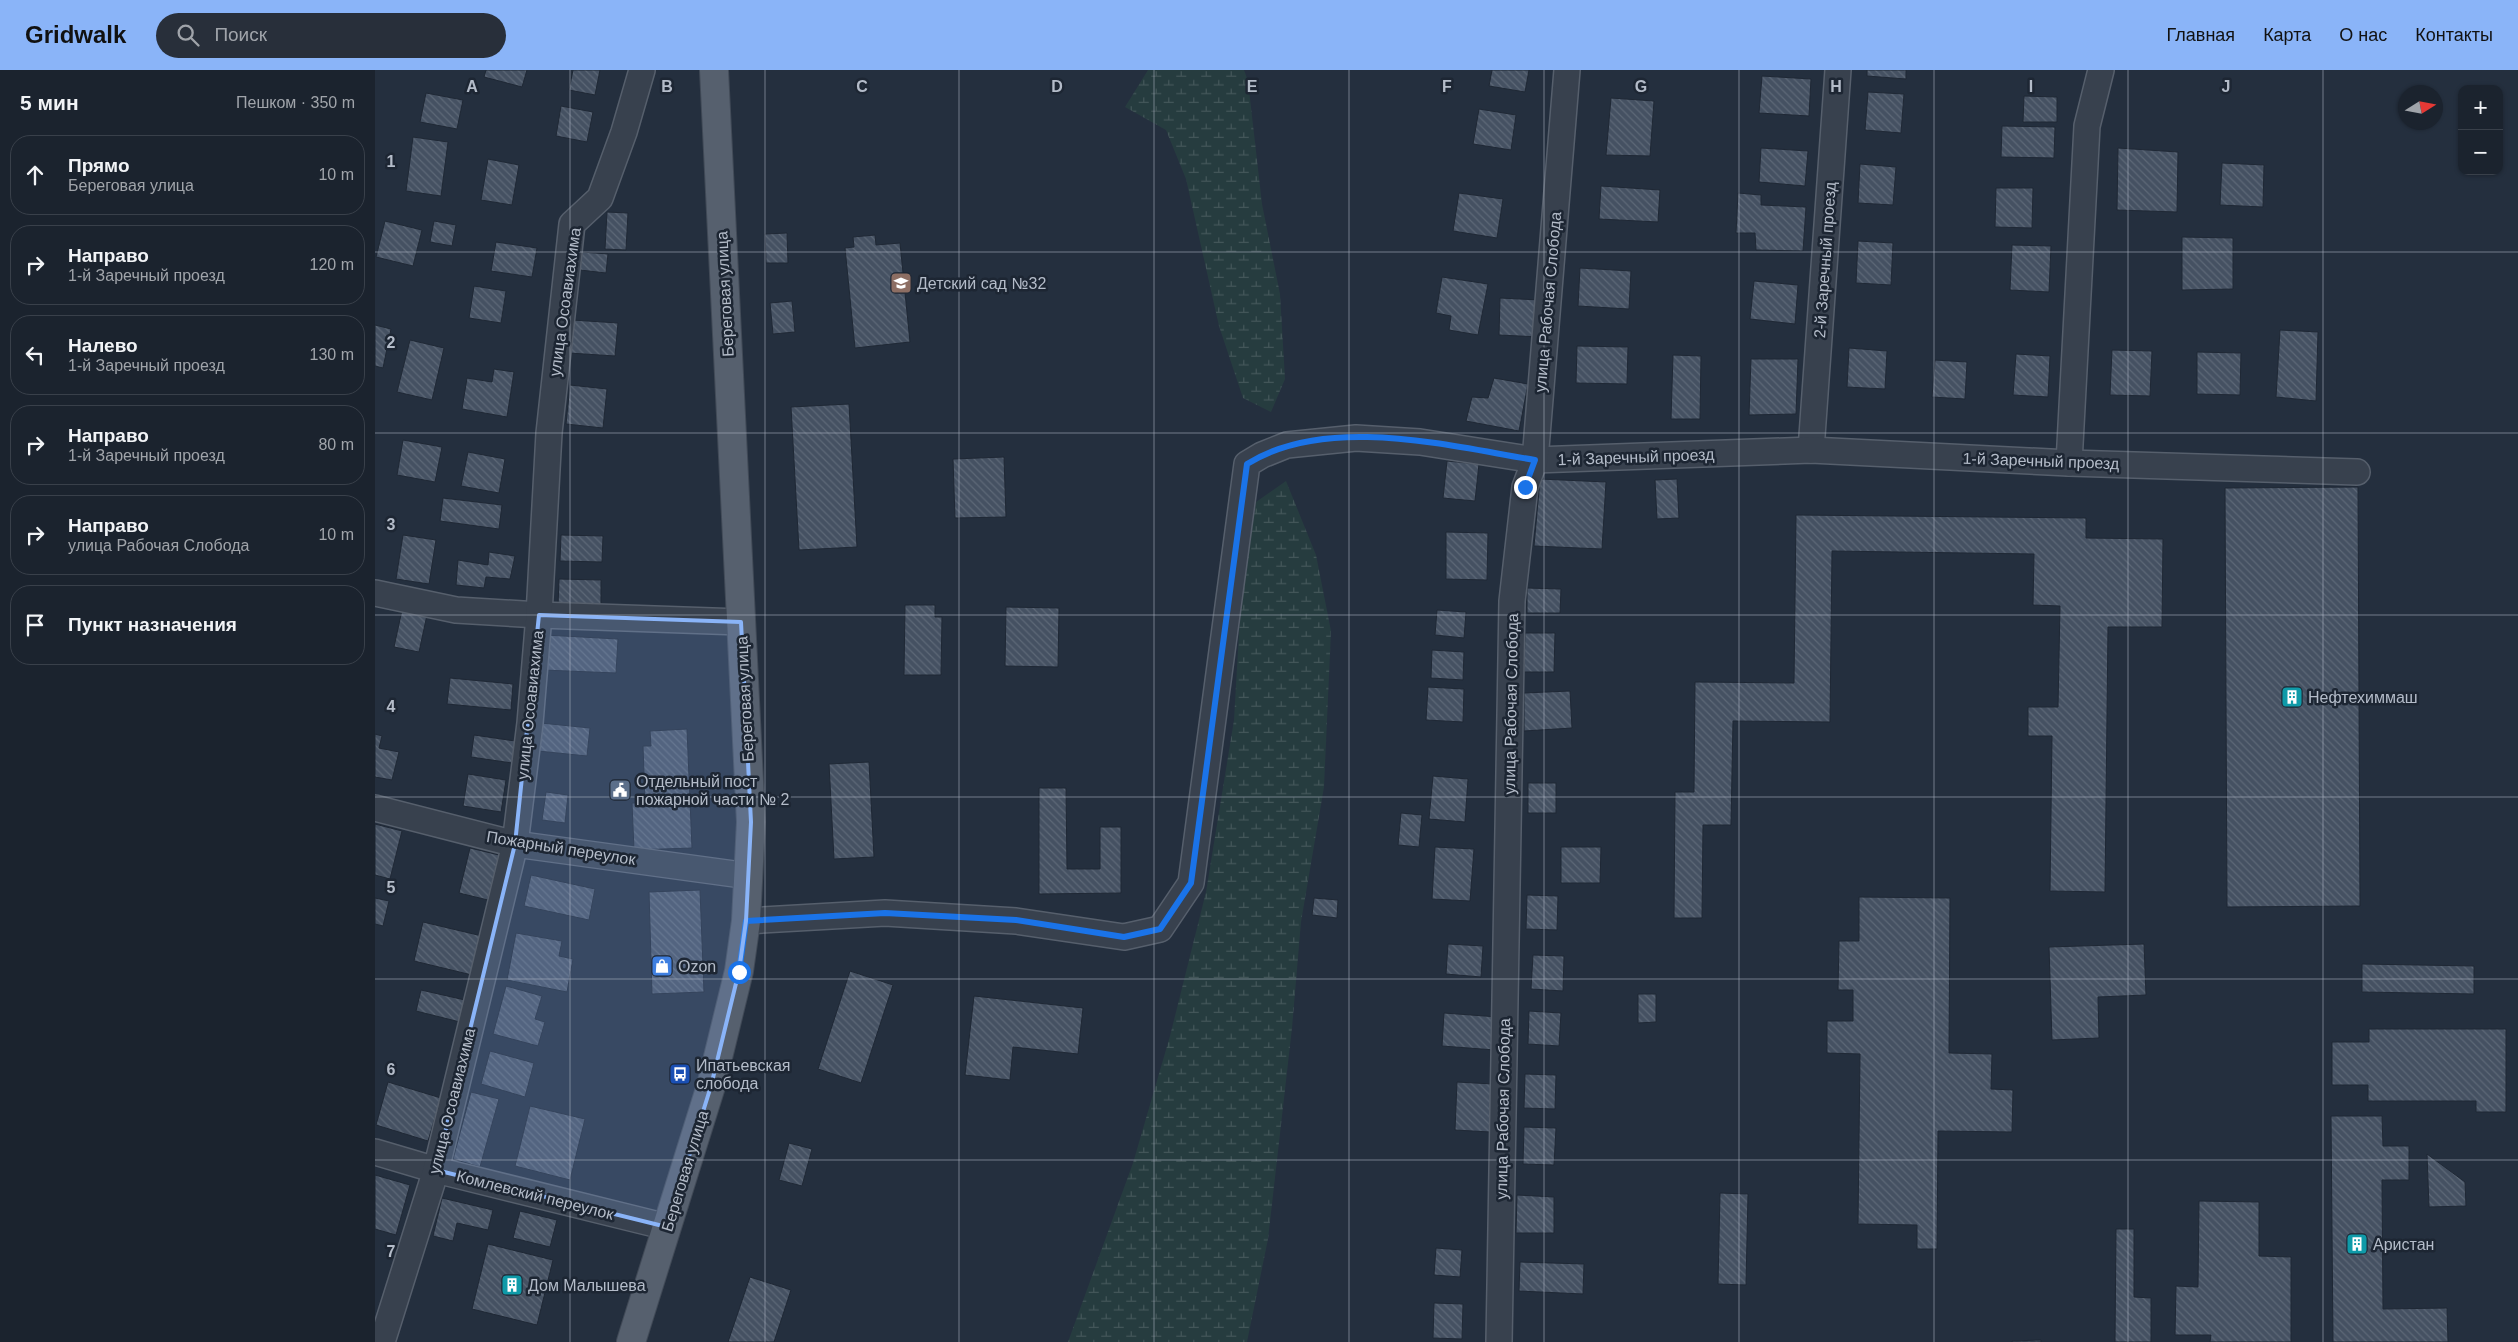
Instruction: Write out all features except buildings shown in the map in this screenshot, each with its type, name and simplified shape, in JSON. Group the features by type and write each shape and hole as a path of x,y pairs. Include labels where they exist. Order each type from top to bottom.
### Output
{"main road":[{"name":"Береговая улица","path":"631,1342 711,1086 739,972 746,921 749,876 751,822 714,70"}],"street":[{"name":"улица Осоавиахима","path":"382,1342 436,1170 515,844 539,615 549,433 572,224 600,198 624,132 642,70"},
{"name":"улица Рабочая Слобода","path":"1499,1342 1512,601 1525,487 1535,460 1567,70"},
{"name":"2-й Заречный проезд","path":"1811,450 1838,70"},
{"path":"2069,463 2087,126 2101,70"},
{"name":"1-й Заречный проезд","path":"746,921 885,913 1016,920 1124,937 1160,929 1191,883 1247,464 1262,455 1287,445 1357,438 1420,442 1535,460 1811,450 2069,463 2357,472"},
{"path":"375,593 456,610 539,615 741,622"},
{"name":"Пожарный переулок","path":"375,808 515,844 749,876"},
{"name":"Комлевский переулок","path":"375,1152 436,1170 667,1227"}],"highlighted area":[{"path":"539,615 741,622 751,822 746,921 739,971 711,1086 667,1227 436,1170 515,844"}],"green space":[{"path":"1148,70 1244,70 1248,81 1262,204 1280,294 1285,379 1271,412 1243,398 1219,326 1186,179 1166,130 1125,107"},
{"path":"1286,481 1316,555 1331,631 1324,787 1301,922 1292,1028 1268,1239 1247,1342 1068,1342 1133,1163 1170,1036 1206,892 1234,720 1241,598 1256,502"}],"place":[{"name":"Детский сад №32","path":"901,283"},
{"name":"Нефтехиммаш","path":"2292,697"},
{"name":"Отдельный пост пожарной части № 2","path":"620,790"},
{"name":"Ozon","path":"662,966"},
{"name":"Ипатьевская слобода","path":"680,1074"},
{"name":"Аристан","path":"2357,1244"},
{"name":"Дом Малышева","path":"512,1285"}],"route":[{"path":"739,972 746,921 885,913 1016,920 1124,937 1160,929 1191,883 1247,464 1262,455 1287,445 1330,439 1357,438 1420,442 1535,460 1525,487"}]}
